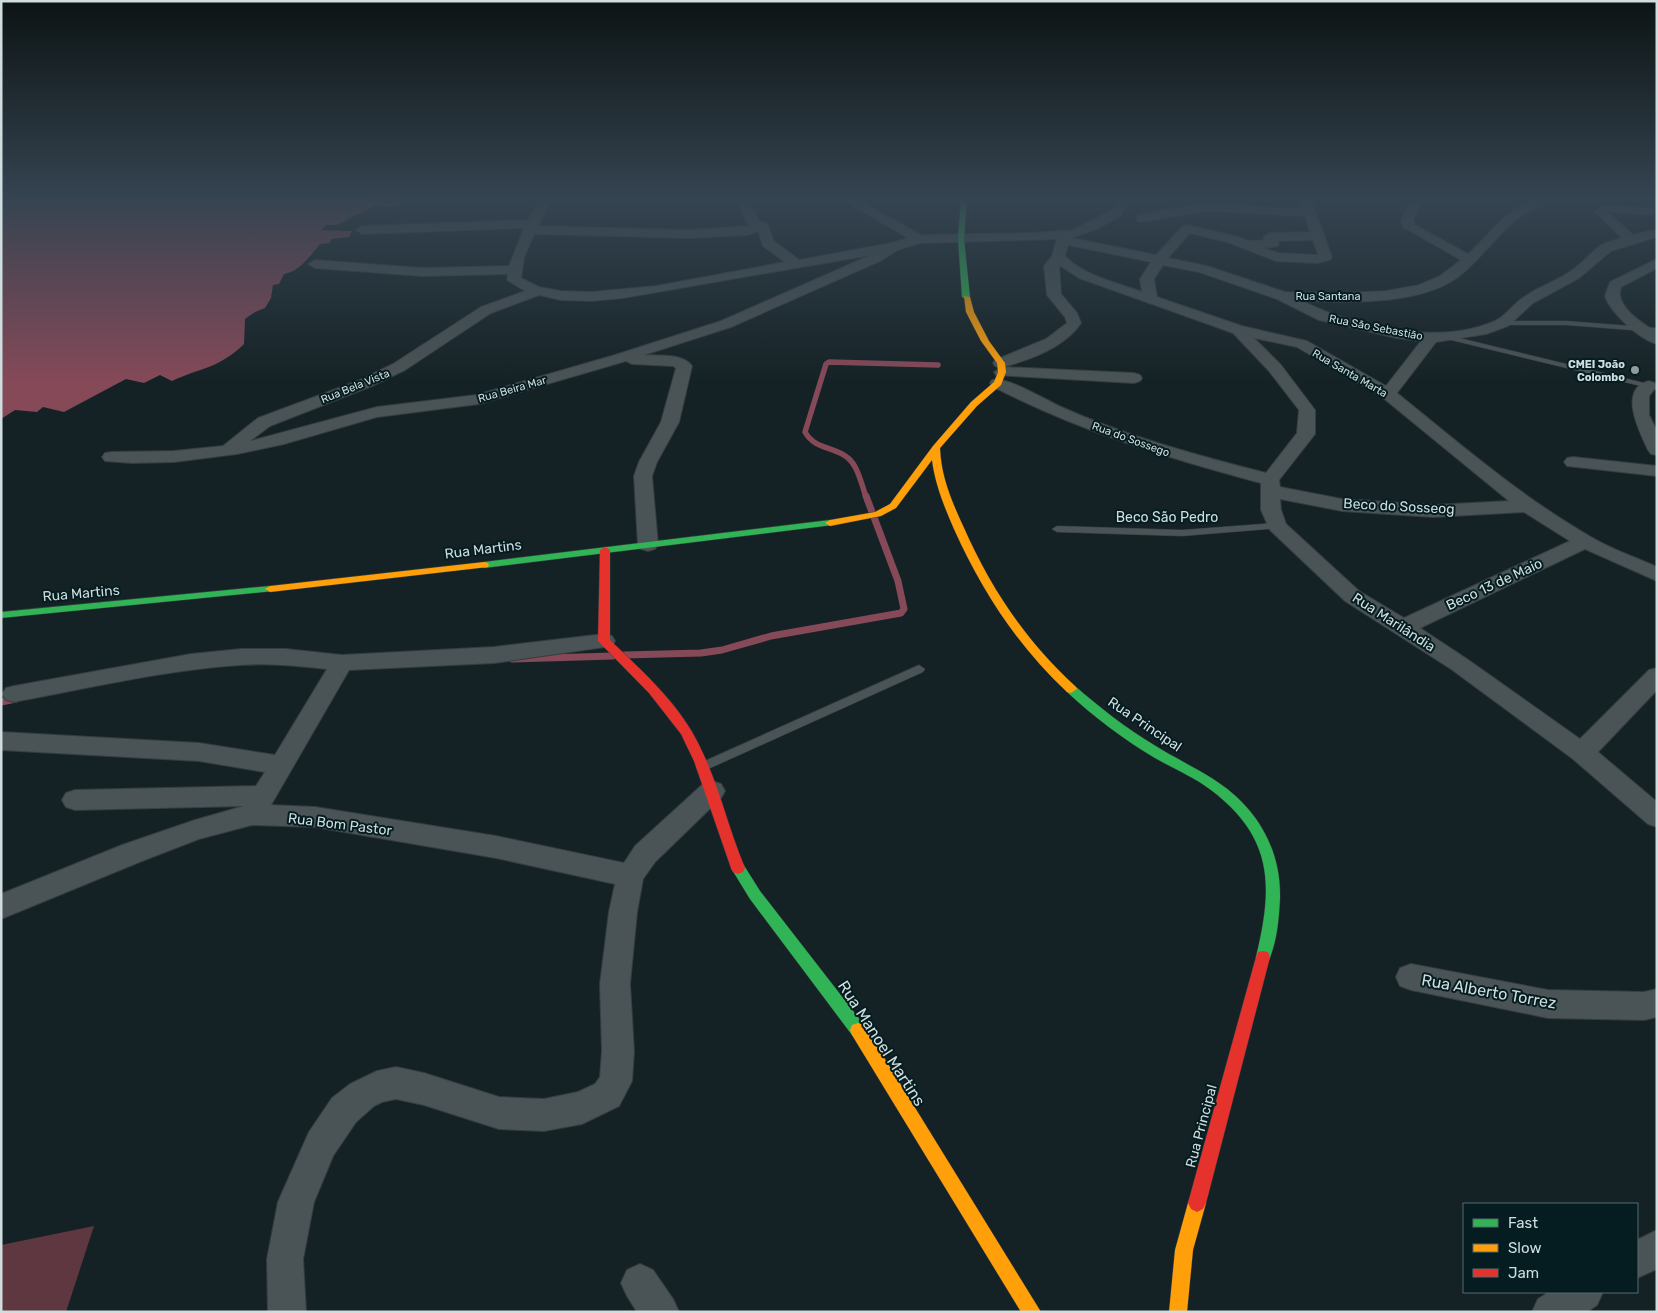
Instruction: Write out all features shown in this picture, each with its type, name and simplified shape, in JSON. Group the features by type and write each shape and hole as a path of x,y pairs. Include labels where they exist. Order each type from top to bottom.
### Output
{"street":[{"path":"519,258 514,270 514,280 524,288 535,292 586,296 623,294 831,258"},
{"path":"788,258 796,264"},
{"name":"Rua Beira Mar","path":"111,457 146,459 227,450 275,441 377,412 471,401 620,358 726,324 874,258"},
{"path":"962,258 965,295 970,312 1000,373"},
{"path":"936,448 1000,373 1071,329 1074,324 1072,316 1054,295 1051,266 1057,258"},
{"name":"Rua Santa Marta","path":"1059,258 1067,266 1084,275 1150,300 1238,330 1302,344 1388,394 1503,489 1528,506 1585,542 1657,575"},
{"name":"Rua São Sebastião","path":"1157,258 1202,269 1282,296 1324,317 1365,328 1432,338 1450,337 1486,330 1503,323"},
{"path":"1302,258 1320,258"},
{"path":"1503,323 1528,300 1574,275 1594,258"},
{"path":"1150,300 1147,279 1160,259"},
{"name":"Rua Santana","path":"1282,296 1369,296 1422,288 1442,281 1470,260"},
{"path":"1657,263 1615,285 1612,292 1613,300 1638,328 1657,340"},
{"path":"315,264 422,272 514,270"},
{"name":"Rua Bela Vista","path":"227,450 264,422 386,374 474,317 535,292"},
{"path":"1302,344 1310,311"},
{"path":"1238,330 1275,368 1307,410 1306,434 1270,486 1271,510 1277,526"},
{"path":"1388,394 1432,338"},
{"path":"620,358 676,362 684,366 670,422 648,462 643,476 648,545"},
{"path":"1000,373 1134,378"},
{"name":"Rua do Sossego","path":"1000,373 1029,400 1187,459 1270,486"},
{"path":"1653,387 1641,396 1641,415 1657,450"},
{"name":"Rua Martins","path":"1,615 104,606 847,521 878,514 893,506 936,448"},
{"name":"Rua Principal","path":"936,448 934,466 962,539 991,594 1022,638 1053,674 1088,704 1153,751 1209,782 1247,814 1265,841 1272,873 1273,911 1266,949 1184,1250 1178,1312"},
{"path":"1573,462 1657,471"},
{"name":"Beco do Sosseog","path":"1270,486 1342,504 1434,511 1528,506"},
{"name":"Rua Marilândia","path":"1277,526 1352,596 1403,627 1582,753 1657,817"},
{"name":"Beco 13 de Maio","path":"1403,627 1585,542"},
{"path":"287,1312 286,1259 296,1202 322,1144 344,1110 362,1095 377,1087 396,1083 424,1089 499,1114 544,1115 582,1108 607,1095 616,1081 618,1051 616,984 623,912 630,876 645,854 707,779 693,744 662,699 604,641 605,550"},
{"path":"14,694 181,664 242,657 286,657 342,663 494,655 604,641"},
{"path":"75,800 257,805 342,663"},
{"path":"1582,753 1657,676"},
{"path":"1,741 199,752 281,765"},
{"name":"Rua Manoel Martins","path":"707,779 737,867 755,895 852,1021 1032,1312"},
{"name":"Rua Bom Pastor","path":"1,907 132,853 257,805 315,818 496,847 630,876"},
{"name":"Rua Alberto Torrez","path":"1411,977 1548,1004 1644,1006 1657,1003"},
{"path":"1638,1259 1657,1248"},
{"path":"1551,1312 1582,1293"}],"lane":[{"path":"1503,323 1566,323 1657,330"},
{"path":"1450,337 1653,387"},
{"name":"Beco São Pedro","path":"1057,529 1172,533 1277,526"},
{"path":"707,779 919,669"}],"shaded area":[{"path":"1,258 309,258 300,267 284,274 279,284 273,285 271,298 265,308 245,319 244,344 218,363 172,381 160,375 144,383 126,379 64,412 43,407 37,412 15,410 1,419"},
{"path":"94,1226 66,1312 1,1312 1,1245"}],"waterway":[{"path":"866,497 857,471 848,458 837,451 814,442 805,432 826,364 829,362 938,365"},
{"path":"624,655 701,653 722,650 771,636 901,613 904,609 898,581 866,496"},
{"path":"512,659 613,656"},
{"path":"1,702 16,699"}],"traffic: fast":[{"path":"963,258 966,297"},
{"path":"484,565 830,523"},
{"path":"1,615 270,589"},
{"path":"1071,689 1136,740 1216,787 1237,805 1253,823 1264,843 1271,863 1273,885 1273,907 1263,957"},
{"path":"738,868 755,895 858,1030"}],"traffic: slow":[{"path":"830,523 878,514 893,506 936,448 974,404 998,383 1002,372 1001,363 985,341 970,312 966,297"},
{"path":"936,448 937,468 949,506 991,592 1019,634 1052,672 1071,689"},
{"path":"270,589 484,565"},
{"path":"858,1030 1032,1312"},
{"path":"1178,1312 1184,1250 1197,1203"}],"traffic: jam":[{"path":"605,550 604,641 653,690 686,732 706,776 738,868"},
{"path":"1197,1203 1263,957"}],"place":[{"name":"CMEI João Colombo","path":"1635,370"}]}
